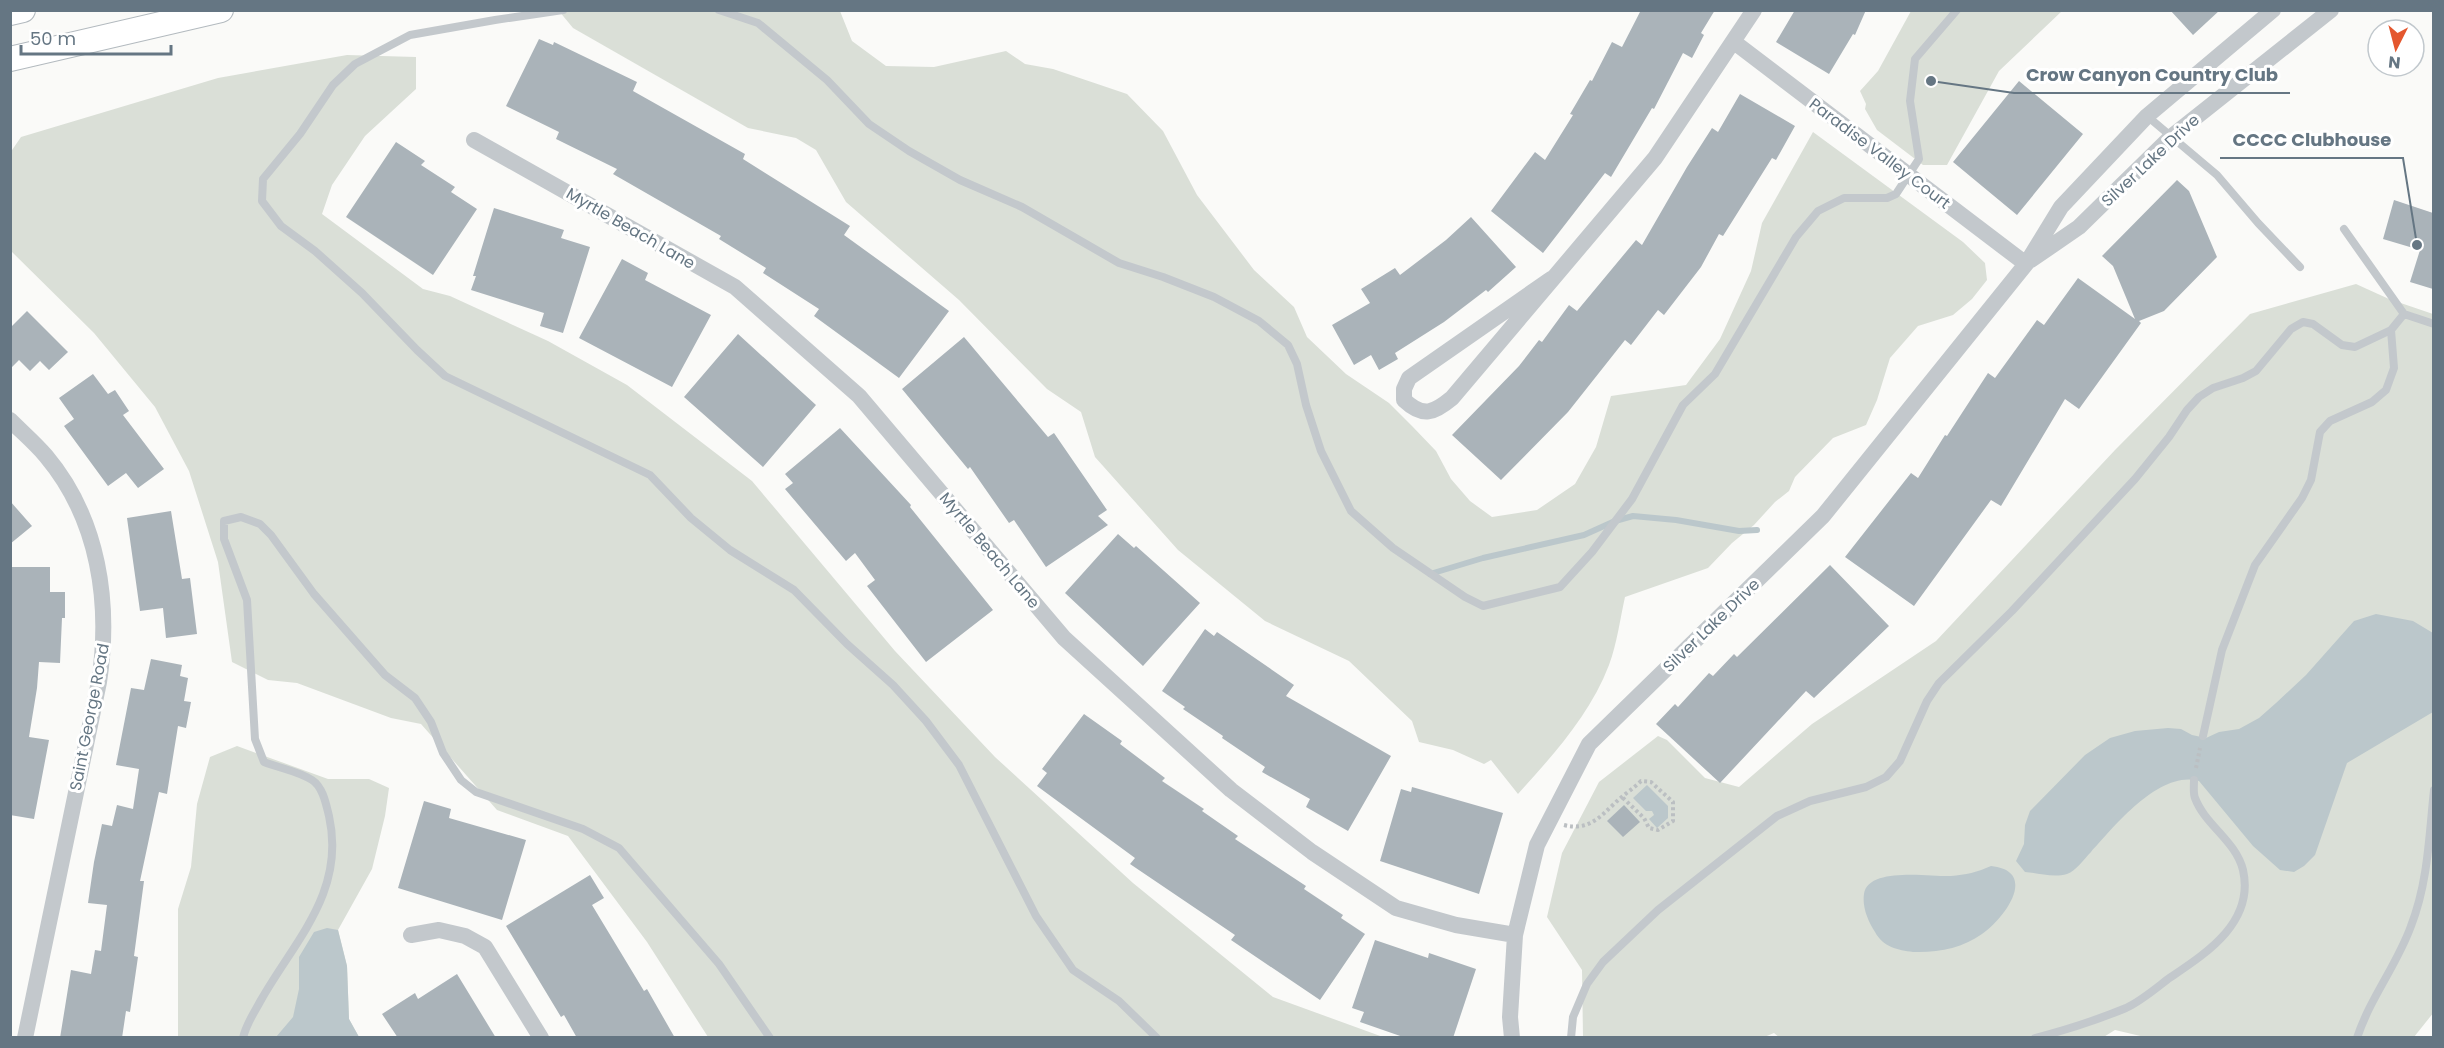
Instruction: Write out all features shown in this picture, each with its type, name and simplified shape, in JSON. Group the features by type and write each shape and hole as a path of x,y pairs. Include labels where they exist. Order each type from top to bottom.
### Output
{"main road":[{"path":"10,13 22,10"},
{"path":"10,59 221,10"}],"street":[{"path":"1551,279 1409,378 1404,389 1404,400 1413,409 1424,412 1438,410 1452,398 1655,158 1754,10"},
{"name":"Silver Lake Drive","path":"1512,1038 1510,1017 1515,935 1537,845 1589,744 1823,516 2025,264 2061,207 2147,116 2273,10"},
{"name":"Silver Lake Drive","path":"2025,264 2079,227 2171,137 2331,10"},
{"name":"Paradise Valley Court","path":"1734,42 2025,264"},
{"name":"Myrtle Beach Lane","path":"474,140 735,287 859,396 1064,638 1231,790 1312,852 1396,908 1456,925 1515,935"},
{"name":"Saint George Road","path":"10,420 47,457 71,492 87,525 104,598 105,625 99,682 25,1038"},
{"path":"411,935 439,930 465,936 485,947 542,1038"}],"lane":[{"path":"563,10 410,35 355,64 333,85 300,134 263,179 262,201 281,226 315,251 362,293 445,376 650,475 691,518 730,550 794,590 847,644 893,685 926,721 952,756 1036,916 1072,970 1119,1001 1157,1038"},
{"path":"718,10 758,23 827,80 869,124 909,151 960,180 1022,207 1119,263 1214,297 1259,321 1288,345 1297,364 1306,405 1321,451 1351,511 1393,548 1456,591 1483,606 1560,587 1592,552 1632,499 1683,405 1715,374 1796,237 1818,211 1844,198 1887,198 1896,194 1920,159 1910,101 1915,59 1958,10"},
{"path":"2147,116 2217,175 2300,267"},
{"path":"2344,229 2403,314 2433,324"},
{"path":"1571,1038 1573,1017 1578,1000 1587,984 1603,962 1658,910 1777,816 1810,801 1866,787 1886,777 1900,760 1928,701 1940,683 2044,577 2135,479 2199,397 2213,388 2256,371 2291,329 2303,322 2313,324 2342,345 2355,347 2366,344 2391,330 2403,314"},
{"path":"2203,736 2222,650 2255,565 2302,498 2311,480 2320,432 2330,421 2372,402 2386,390 2394,368 2391,330"},
{"path":"243,1038 245,1028 269,985 309,927 323,899 334,837 325,798 313,780 264,762 255,739 247,600 224,539 224,521 241,518 260,524 271,535 314,594 385,675 415,698 431,722 443,753 461,780 476,792 583,829 618,848 719,964 770,1038"},
{"path":"2035,1038 2062,1031 2128,1007 2206,953 2226,934 2240,911 2245,889 2242,869 2230,845 2194,797 2194,780"},
{"path":"2357,1038 2364,1017 2411,927 2417,909 2425,881 2433,790"}],"path":[{"path":"2194,780 2203,736"},
{"path":"1549,822 1584,827 1606,813 1622,797 1641,781 1651,782 1673,802 1673,820 1658,830 1649,828 1644,818 1622,797"}],"shaded area":[{"path":"559,11 840,11 852,41 886,66 934,67 1006,51 1025,64 1053,69 1127,94 1163,131 1197,195 1254,270 1294,307 1307,337 1346,374 1389,403 1436,451 1451,479 1470,501 1492,517 1537,510 1575,484 1596,447 1611,396 1686,385 1720,339 1751,271 1762,223 1813,132 1963,242 1985,263 1987,280 1972,299 1953,315 1918,326 1890,358 1877,400 1866,425 1833,438 1795,477 1789,491 1708,568 1625,597 1612,657 1592,701 1570,734 1518,794 1491,760 1484,764 1453,750 1419,742 1412,721 1349,661 1265,621 1178,550 1095,457 1081,412 1047,389 959,300 846,202 816,150 796,138 748,128 573,28"},
{"path":"1911,11 2062,11 1999,71 1947,165 1923,165 1877,130 1865,109 1866,104 1860,91 1878,71"},
{"path":"347,55 416,57 416,89 365,136 332,185 322,214 423,289 450,296 548,341 627,385 752,481 895,651 995,757 1133,883 1273,997 1383,1037 708,1037 647,942 568,836 497,810 421,724 391,718 297,683 268,680 232,662 218,562 189,471 155,407 94,333 11,251 10,153 21,137 218,78"},
{"path":"2356,284 2389,299 2433,314 2434,1012 2414,1037 2149,1038 2115,1030 2102,1038 1780,1038 1774,1033 1762,1038 1583,1037 1582,970 1547,917 1562,853 1599,782 1658,736 1667,740 1705,778 1739,787 1812,724 1936,641 2115,450 2250,314"},
{"path":"2376,614 2413,621 2433,633 2433,712 2347,763 2315,855 2304,866 2294,872 2280,870 2253,846 2199,781 2184,780 2169,784 2139,803 2112,828 2080,864 2067,874 2056,876 2025,872 2016,861 2024,844 2025,825 2030,811 2085,755 2110,738 2135,731 2181,729 2192,735 2206,738 2219,732 2239,729 2259,718 2306,675 2354,621"},
{"path":"237,746 328,779 369,779 389,788 385,816 372,869 338,930 347,966 349,1019 359,1037 178,1038 178,909 191,867 197,804 210,757"},
{"path":"1647,785 1668,806 1668,818 1657,828 1649,819 1654,815 1652,811 1646,811 1633,798"},
{"path":"1991,866 2005,870 2013,876 2015,885 2013,896 2008,907 1991,927 1966,943 1932,952 1902,950 1882,941 1868,919 1864,894 1868,885 1877,880 1902,875 1956,876"},
{"path":"327,928 338,930 347,966 349,1019 359,1037 276,1037 293,1017 299,989 299,957 314,932"}],"building":[{"path":"1641,10 1715,10 1701,33 1704,35 1692,58 1683,53 1654,109 1652,108 1611,177 1605,173 1543,253 1491,211 1535,152 1545,160 1573,115 1570,114 1590,80 1592,81 1612,42 1622,47"},
{"path":"1795,10 1866,10 1855,35 1853,34 1829,74 1776,42"},
{"path":"2170,10 2220,10 2193,35"},
{"path":"539,39 553,45 554,42 637,82 633,91 745,154 743,159 850,226 844,235 949,311 899,378 814,316 819,309 763,273 766,268 719,239 721,236 613,174 617,169 556,139 559,132 506,106"},
{"path":"2019,81 2083,134 2017,215 1953,162"},
{"path":"1740,94 1795,126 1776,160 1772,158 1723,236 1719,234 1701,267 1664,315 1658,310 1631,345 1625,340 1568,412 1501,480 1452,435 1519,366 1539,340 1542,342 1569,305 1577,311 1636,240 1642,245 1712,128 1718,132"},
{"path":"396,142 425,161 421,165 455,187 451,192 477,209 433,275 346,217"},
{"path":"2177,180 2189,191 2217,257 2164,311 2139,321 2141,323 2079,409 2065,399 2001,506 1991,500 1914,606 1845,557 1911,473 1918,478 1988,373 1995,378 2037,320 2044,325 2078,278 2135,319 2113,266 2102,256"},
{"path":"2394,200 2433,213 2433,289 2410,282 2420,250 2383,239"},
{"path":"494,208 564,230 561,238 590,247 563,333 540,326 544,313 471,290 476,276 473,276"},
{"path":"1471,217 1516,267 1488,292 1486,290 1444,322 1395,353 1398,359 1379,370 1371,355 1354,365 1332,325 1370,303 1361,289 1395,268 1400,275 1446,240"},
{"path":"622,259 648,273 645,280 711,315 672,387 579,338"},
{"path":"27,311 68,352 49,370 40,361 30,371 19,360 10,369 10,328"},
{"path":"738,334 816,405 763,467 684,397"},
{"path":"964,337 1048,437 1054,433 1107,510 1098,516 1108,525 1046,567 1014,520 1009,523 970,467 968,469 902,389"},
{"path":"93,374 108,394 115,390 129,411 123,415 164,469 138,488 126,473 108,486 64,426 74,419 59,398"},
{"path":"840,428 911,505 910,507 993,610 926,662 867,586 875,580 855,553 846,561 785,489 793,483 785,474"},
{"path":"10,501 32,526 10,544"},
{"path":"171,511 182,579 190,578 197,634 166,638 163,608 140,611 127,518"},
{"path":"1118,534 1134,548 1136,546 1200,603 1143,666 1065,593"},
{"path":"1830,565 1889,626 1814,698 1806,691 1720,783 1656,724 1675,704 1678,707 1709,673 1713,676 1734,654 1737,657"},
{"path":"11,567 50,567 50,592 65,592 65,618 62,618 60,663 39,662 29,737 49,740 34,819 10,815"},
{"path":"1205,629 1214,636 1217,632 1294,685 1286,696 1391,756 1348,831 1306,807 1310,799 1262,772 1265,767 1222,738 1223,736 1183,709 1185,707 1162,691"},
{"path":"151,659 182,665 180,676 188,678 184,701 191,702 186,728 178,726 167,794 159,792 140,881 144,881 134,956 138,957 130,1012 126,1011 122,1038 60,1038 71,970 91,974 95,950 101,951 107,905 88,903 94,862 102,824 112,826 117,805 133,809 139,769 116,765 131,688 144,690"},
{"path":"1084,714 1122,741 1120,744 1165,778 1162,781 1204,809 1202,811 1238,836 1235,839 1306,886 1304,889 1343,915 1341,918 1365,934 1320,1000 1231,940 1235,935 1130,864 1135,858 1037,786 1047,773 1042,769"},
{"path":"1412,787 1503,813 1479,894 1380,861 1401,789 1411,792"},
{"path":"424,801 451,809 449,818 526,840 502,920 398,888"},
{"path":"1624,805 1640,822 1623,837 1607,821"},
{"path":"590,875 604,898 592,905 644,991 647,989 675,1038 577,1038 564,1015 561,1017 506,926"},
{"path":"1375,940 1428,958 1429,953 1476,969 1453,1038 1406,1038 1360,1022 1364,1012 1352,1008"},
{"path":"457,974 496,1038 398,1038 382,1014 415,993 418,999"}],"waterway":[{"path":"1430,574 1483,558 1584,535 1615,521 1633,516 1676,520 1739,531 1757,530"}],"place":[{"name":"Crow Canyon Country Club","path":"1931,81"},
{"name":"CCCC Clubhouse","path":"2417,245"}]}
